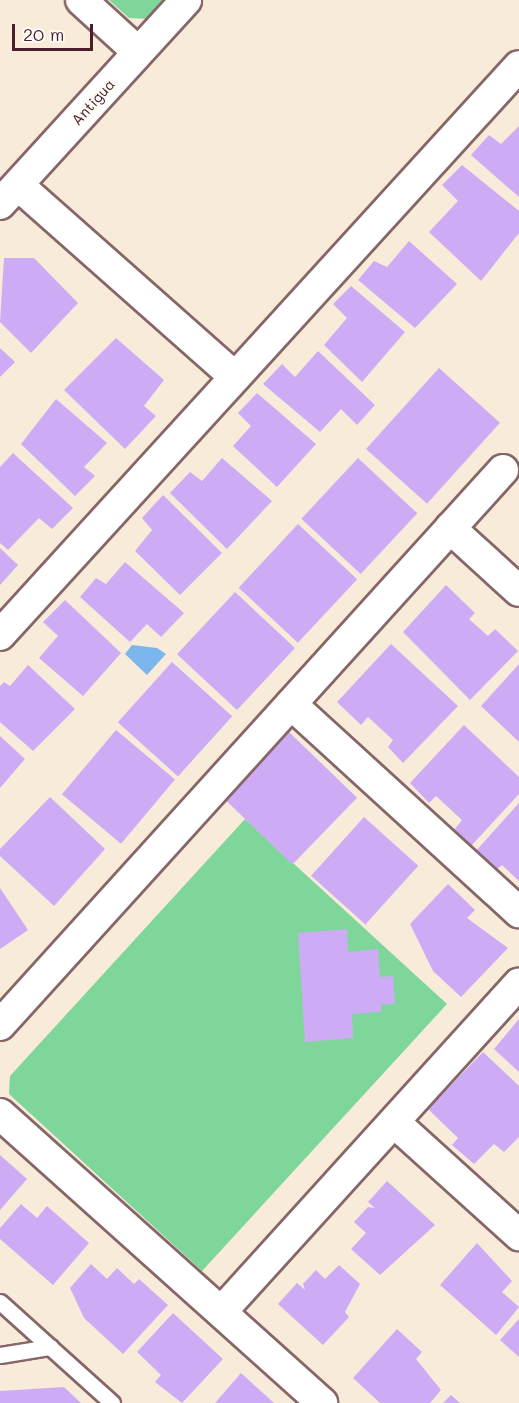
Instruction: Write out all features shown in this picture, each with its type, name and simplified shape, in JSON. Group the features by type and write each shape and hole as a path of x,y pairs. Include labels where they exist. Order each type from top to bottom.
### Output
{"street":[{"path":"81,0 138,52"},
{"name":"Antigua","path":"9,195 186,0"},
{"path":"0,634 519,66"},
{"path":"9,195 235,377"},
{"path":"3,1019 503,470"},
{"path":"450,528 519,591"},
{"path":"291,704 519,912"},
{"path":"222,1311 519,984"},
{"path":"0,1114 322,1403"},
{"path":"394,1122 519,1235"}],"lane":[{"path":"0,1302 112,1403"},
{"path":"0,1355 50,1347"}],"green space":[{"path":"109,0 166,0 149,19 129,18"},
{"path":"245,819 447,1004 202,1271 9,1094 10,1076"}],"water":[{"path":"132,645 157,648 166,654 147,675 125,654"}],"building":[{"path":"519,126 519,197 471,155 489,135 501,144"},
{"path":"462,165 519,211 519,233 481,281 429,232 458,201 442,185"},
{"path":"409,241 457,284 415,328 358,280 374,261 387,267"},
{"path":"4,258 34,258 78,303 31,353 0,322"},
{"path":"351,286 405,332 362,382 324,345 347,318 333,304"},
{"path":"116,338 164,380 144,406 156,416 125,449 64,390"},
{"path":"0,348 15,362 0,377"},
{"path":"318,351 375,405 357,425 341,409 320,432 263,384 282,364 295,377"},
{"path":"439,368 500,423 427,504 366,449"},
{"path":"257,393 316,444 277,487 233,446 251,426 238,413"},
{"path":"56,399 107,443 84,467 95,476 75,496 21,444"},
{"path":"13,453 73,508 52,529 39,518 8,550 0,543 0,467"},
{"path":"222,458 272,501 227,549 170,493 190,472 202,481"},
{"path":"358,458 417,513 361,574 301,519"},
{"path":"163,495 222,553 180,595 135,551 152,530 142,518"},
{"path":"298,524 357,579 298,643 239,588"},
{"path":"0,548 18,565 0,585"},
{"path":"125,562 184,613 161,637 147,624 130,642 80,597 96,578 106,584"},
{"path":"446,585 475,613 469,619 488,636 495,629 518,651 470,700 403,632"},
{"path":"235,592 295,648 237,710 177,654"},
{"path":"65,600 121,653 83,696 39,658 58,636 43,622"},
{"path":"391,644 458,706 403,763 388,747 393,740 368,717 361,725 337,702"},
{"path":"172,662 232,716 178,776 118,722"},
{"path":"519,664 519,742 481,706"},
{"path":"28,665 75,709 33,751 0,722 0,686 4,682 10,686"},
{"path":"464,725 519,777 519,794 471,846 454,830 462,820 436,796 429,803 410,783"},
{"path":"116,730 175,779 121,844 62,794"},
{"path":"288,731 357,798 292,865 223,798"},
{"path":"0,736 25,759 0,788"},
{"path":"50,797 105,849 54,906 0,856 0,849"},
{"path":"519,803 519,881 502,865 494,872 475,852"},
{"path":"364,817 418,866 365,925 311,876"},
{"path":"448,884 475,910 467,918 508,948 461,997 433,971 410,924"},
{"path":"0,888 28,930 0,949"},
{"path":"347,929 348,952 378,949 380,977 393,976 395,1004 381,1005 381,1012 352,1014 353,1038 305,1042 298,933"},
{"path":"519,1019 519,1072 494,1049"},
{"path":"483,1052 519,1086 519,1137 504,1152 494,1144 474,1164 452,1145 458,1138 428,1109"},
{"path":"0,1155 27,1179 0,1210"},
{"path":"387,1181 435,1225 380,1275 351,1249 366,1233 354,1222 368,1207 375,1208 368,1202"},
{"path":"21,1204 37,1218 47,1206 89,1243 53,1285 0,1239 0,1228"},
{"path":"477,1243 512,1281 502,1292 519,1307 496,1335 440,1285"},
{"path":"91,1264 107,1279 117,1268 134,1284 139,1279 168,1305 123,1354 84,1318 70,1288"},
{"path":"339,1265 360,1284 345,1312 349,1317 323,1345 278,1304 297,1283 305,1290 303,1284 316,1270 325,1279"},
{"path":"173,1313 223,1359 182,1403 155,1382 161,1375 137,1352"},
{"path":"519,1319 519,1357 500,1340"},
{"path":"397,1329 422,1352 416,1359 441,1390 430,1403 380,1403 353,1378"},
{"path":"241,1373 274,1403 215,1403"},
{"path":"64,1387 81,1403 0,1403 0,1391"},
{"path":"451,1395 460,1403 443,1403"}]}
